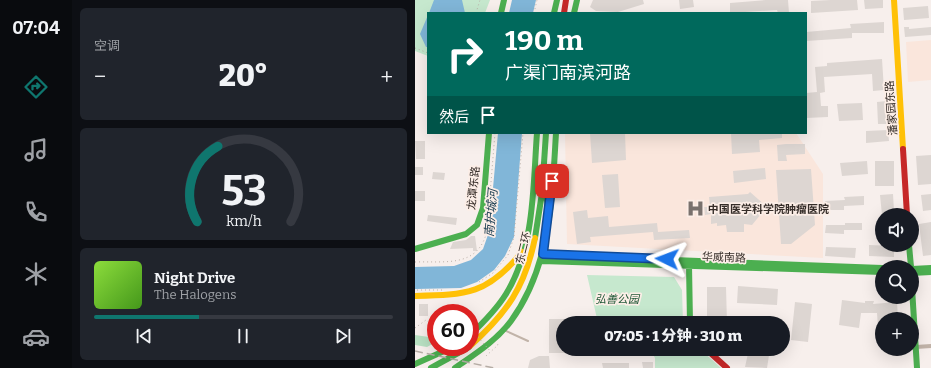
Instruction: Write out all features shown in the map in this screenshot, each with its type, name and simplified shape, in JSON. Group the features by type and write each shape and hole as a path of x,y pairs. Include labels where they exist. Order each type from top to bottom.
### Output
{"main road":[{"path":"501,12 504,0"},
{"path":"554,12 557,0"},
{"path":"564,12 567,0"},
{"path":"574,12 577,0"},
{"name":"潘家园东路","path":"894,0 907,208"},
{"name":"龙潭东路","path":"415,249 466,234 477,225 483,208 489,134"},
{"name":"东二环","path":"479,327 494,313 504,299 512,285 526,246 537,134"},
{"name":"东二环","path":"479,339 501,318 520,289 528,270 537,236 546,134"},
{"path":"455,368 483,349 504,330 529,294 542,258 550,213 556,134"},
{"path":"542,180 550,213"},
{"path":"415,296 458,295 484,287 510,267 526,246"},
{"name":"华威南路","path":"542,258 875,272"},
{"name":"华威南路","path":"542,258 875,268"},
{"path":"689,265 690,316"},
{"path":"919,268 931,268"},
{"path":"919,273 931,272"},
{"path":"415,364 435,356"},
{"name":"东二环","path":"431,368 453,356"},
{"path":"714,356 727,368"},
{"path":"916,356 917,368"},
{"path":"415,361 425,361"}],"street":[{"path":"919,347 931,346"}],"lane":[{"path":"504,330 528,340"}],"path":[{"path":"476,12 481,0"},
{"path":"534,12 537,0"},
{"path":"415,48 427,53"},
{"path":"474,286 493,274 508,255 515,237 523,134"},
{"path":"415,290 450,289"},
{"path":"415,328 426,320 427,321"},
{"path":"479,338 491,352"},
{"path":"486,356 498,345"}],"shaded area":[{"path":"931,40 931,80 908,82 906,42"},
{"name":"中国医学科学院肿瘤医院","path":"565,134 797,134 823,174 823,258 567,244"}],"green space":[{"path":"415,0 490,0 485,12 427,12 427,56 415,51"},
{"name":"弘善公园","path":"587,275 674,277 682,290 683,316 596,316"},
{"path":"415,335 427,337 427,347 415,345"},
{"path":"654,356 708,356 721,368 655,368"}],"water":[{"path":"434,0 462,0 465,12 429,12"},
{"path":"512,0 536,0 533,12 509,12"},
{"path":"427,17 427,47 420,34"},
{"name":"南护城河","path":"498,134 522,134 514,237 505,256 494,270 477,282 461,288 415,289 415,267 454,266 471,260 483,249 489,232"}],"building":[{"path":"593,0 643,0 644,4 618,12 596,11 590,7"},
{"path":"679,0 693,0 694,7 680,9"},
{"path":"788,0 789,12 778,12 777,10 730,12 730,3"},
{"path":"857,0 858,10 811,13 811,1"},
{"path":"864,0 883,0 883,8 865,9"},
{"path":"928,6 929,18 904,20 903,8"},
{"path":"884,22 884,33 852,33 852,38 807,41 807,32 851,28 850,24"},
{"path":"904,27 909,27 909,29 931,27 931,35 905,37"},
{"path":"882,59 884,90 873,91 872,74 824,77 825,92 820,93 821,106 828,106 828,117 807,118 807,93 817,92 815,67 827,66 827,63"},
{"path":"887,101 888,124 878,124 877,102"},
{"path":"862,103 863,120 839,121 837,104"},
{"path":"888,130 889,141 866,143 866,131"},
{"path":"590,134 625,134 626,160 592,163"},
{"path":"731,134 782,134 782,138 759,140 760,152 732,154"},
{"path":"415,141 425,141 425,159 416,159"},
{"path":"805,144 805,154 786,155 787,161 778,161 777,145"},
{"path":"931,155 931,184 918,185 916,156"},
{"path":"867,161 868,174 842,176 840,163"},
{"path":"875,161 894,161 894,186 875,186"},
{"path":"415,167 423,167 423,175 415,175"},
{"path":"765,168 766,179 734,183 733,171"},
{"path":"811,169 815,225 791,244 781,244 776,170"},
{"path":"433,172 445,173 444,180 432,179"},
{"path":"618,174 620,207 605,208 602,175"},
{"path":"415,191 425,191 425,201 415,201"},
{"path":"750,192 765,205 765,209 752,225 744,224 744,232 727,232 726,225 717,226 717,223 711,224 711,214 705,215 704,207 710,207 709,197 748,194"},
{"path":"893,194 894,208 881,208 880,195"},
{"path":"931,194 931,210 923,211 921,195"},
{"path":"864,196 864,205 844,206 844,210 825,210 825,201 845,200 844,197"},
{"path":"587,210 588,218 608,216 609,227 657,223 658,232 689,230 690,238 654,240 653,232 590,237 591,242 577,244 573,212"},
{"path":"428,215 457,218 456,225 427,221"},
{"path":"931,222 931,255 923,256 919,224"},
{"path":"845,223 862,223 862,230 844,230 844,234 825,233 826,225 845,225"},
{"path":"471,236 475,236 477,251 473,251 473,248 450,249 453,242 466,240"},
{"path":"869,245 875,245 875,252 894,252 894,257 869,256"},
{"path":"826,247 856,248 855,258 825,256"},
{"path":"738,286 778,289 777,305 737,303"},
{"path":"707,287 726,287 727,316 707,316"},
{"path":"842,300 865,303 865,301 874,301 873,304 897,304 898,312 861,313 859,328 839,325"},
{"path":"795,302 812,304 808,342 791,340"},
{"path":"419,304 427,304 427,316 419,316"},
{"path":"549,319 556,319 556,353 549,353"},
{"path":"539,356 549,356 550,368 528,368 530,360"},
{"path":"747,356 769,356 767,368 745,367"},
{"path":"642,362 653,362 653,368 643,368"},
{"path":"602,363 629,363 629,368 603,368"}],"railway":[{"path":"415,351 494,368"}],"traffic: fast":[{"path":"501,12 504,0"},
{"path":"554,12 557,0"},
{"path":"574,12 577,0"},
{"path":"415,249 466,234 477,225 483,208 489,134"},
{"path":"479,326 506,294 523,256 531,215 537,134"},
{"path":"535,238 542,193 546,134"},
{"path":"455,368 485,347 499,335 511,321 524,300 534,278 542,254 551,207 556,134"},
{"path":"544,188 550,213"},
{"path":"910,252 910,260"},
{"path":"543,255 875,268"},
{"path":"542,261 875,272"},
{"path":"689,265 690,316"},
{"path":"919,269 931,268"},
{"path":"919,273 931,272"},
{"path":"913,304 917,368"},
{"path":"415,364 433,356"},
{"path":"431,368 453,356"}],"traffic: slow":[{"path":"894,0 903,149"},
{"path":"479,338 513,298 526,271 535,238"},
{"path":"415,296 449,295 475,289 487,284 498,276 510,266 522,252"}],"traffic: jam":[{"path":"564,12 566,0"},
{"path":"903,149 907,208"},
{"path":"714,356 727,368"}],"place":[{"name":"中国医学科学院肿瘤医院","path":"695,209"}],"route":[{"path":"552,181 550,213 543,254 667,259"}]}
